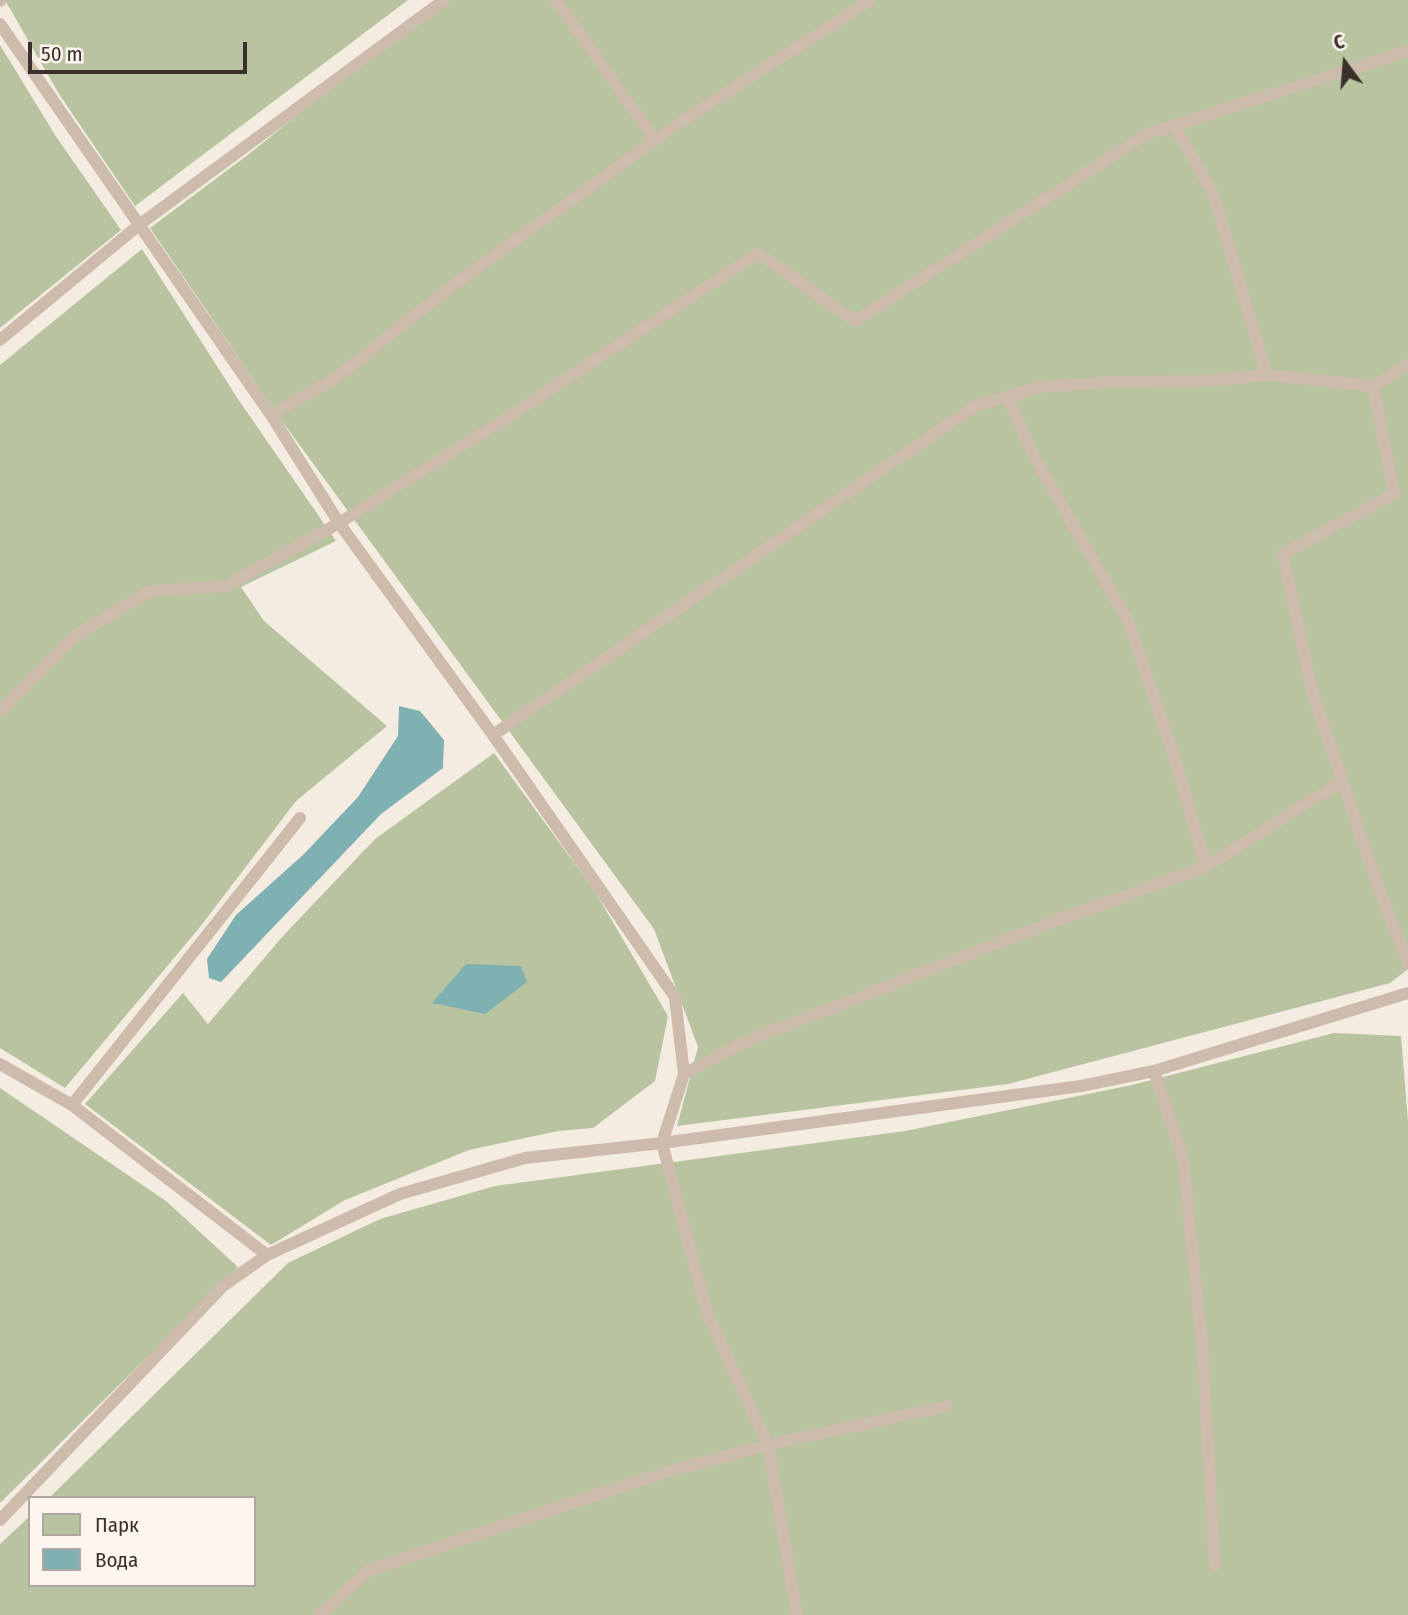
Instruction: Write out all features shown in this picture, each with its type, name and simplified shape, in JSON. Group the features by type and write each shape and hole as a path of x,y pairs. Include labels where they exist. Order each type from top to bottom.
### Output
{"lane":[{"path":"0,340 139,225 444,0"},
{"path":"556,0 655,140"},
{"path":"271,415 334,379 452,286 655,140 871,0"},
{"path":"0,24 271,415 339,523 493,735 675,997 684,1074 662,1143 707,1313 768,1445 797,1615"},
{"path":"0,712 76,635 150,591 226,586 339,523 518,411 758,253 855,321 1147,134 1408,51"},
{"path":"1174,125 1213,193 1266,375"},
{"path":"493,735 975,406 1039,387 1113,382 1205,381 1266,375 1373,386 1408,364"},
{"path":"1373,386 1394,494 1283,554 1311,691 1373,872 1408,964"},
{"path":"1007,396 1036,460 1129,623 1176,762 1206,867"},
{"path":"684,1074 741,1043 1047,924 1206,867 1342,781"},
{"path":"72,1105 300,818"},
{"path":"0,1520 223,1286 267,1255 400,1194 525,1158 662,1143 1081,1086 1154,1071 1408,993"},
{"path":"0,1064 72,1105 267,1255"},
{"path":"1154,1071 1183,1158 1202,1344 1215,1565"},
{"path":"320,1615 369,1570 670,1471 768,1445 947,1406"}],"green space":[{"path":"5,0 408,0 135,206 59,94"},
{"path":"446,0 1408,0 1408,969 1390,983 1008,1084 677,1126 698,1047 654,929 282,421 150,228"},
{"path":"0,45 55,135 121,230 0,328"},
{"path":"142,249 238,399 336,541 241,587 264,621 387,726 296,801 200,927 65,1088 0,1048 0,365"},
{"path":"494,753 594,890 668,1016 655,1081 593,1128 558,1131 469,1150 345,1200 271,1245 85,1104 183,993 208,1024 283,936 375,839"},
{"path":"1334,1033 1401,1036 1408,1122 1408,1615 0,1615 0,1544 28,1518 28,1587 256,1587 256,1496 51,1496 288,1263 380,1219 495,1186 905,1131 1132,1085"},
{"path":"0,1088 166,1201 238,1267 0,1503"}],"water":[{"path":"399,706 420,711 444,740 443,768 381,814 221,982 209,978 207,959 236,915 304,854 358,797 398,736"},
{"path":"466,964 521,966 527,982 485,1014 432,1003"}]}
